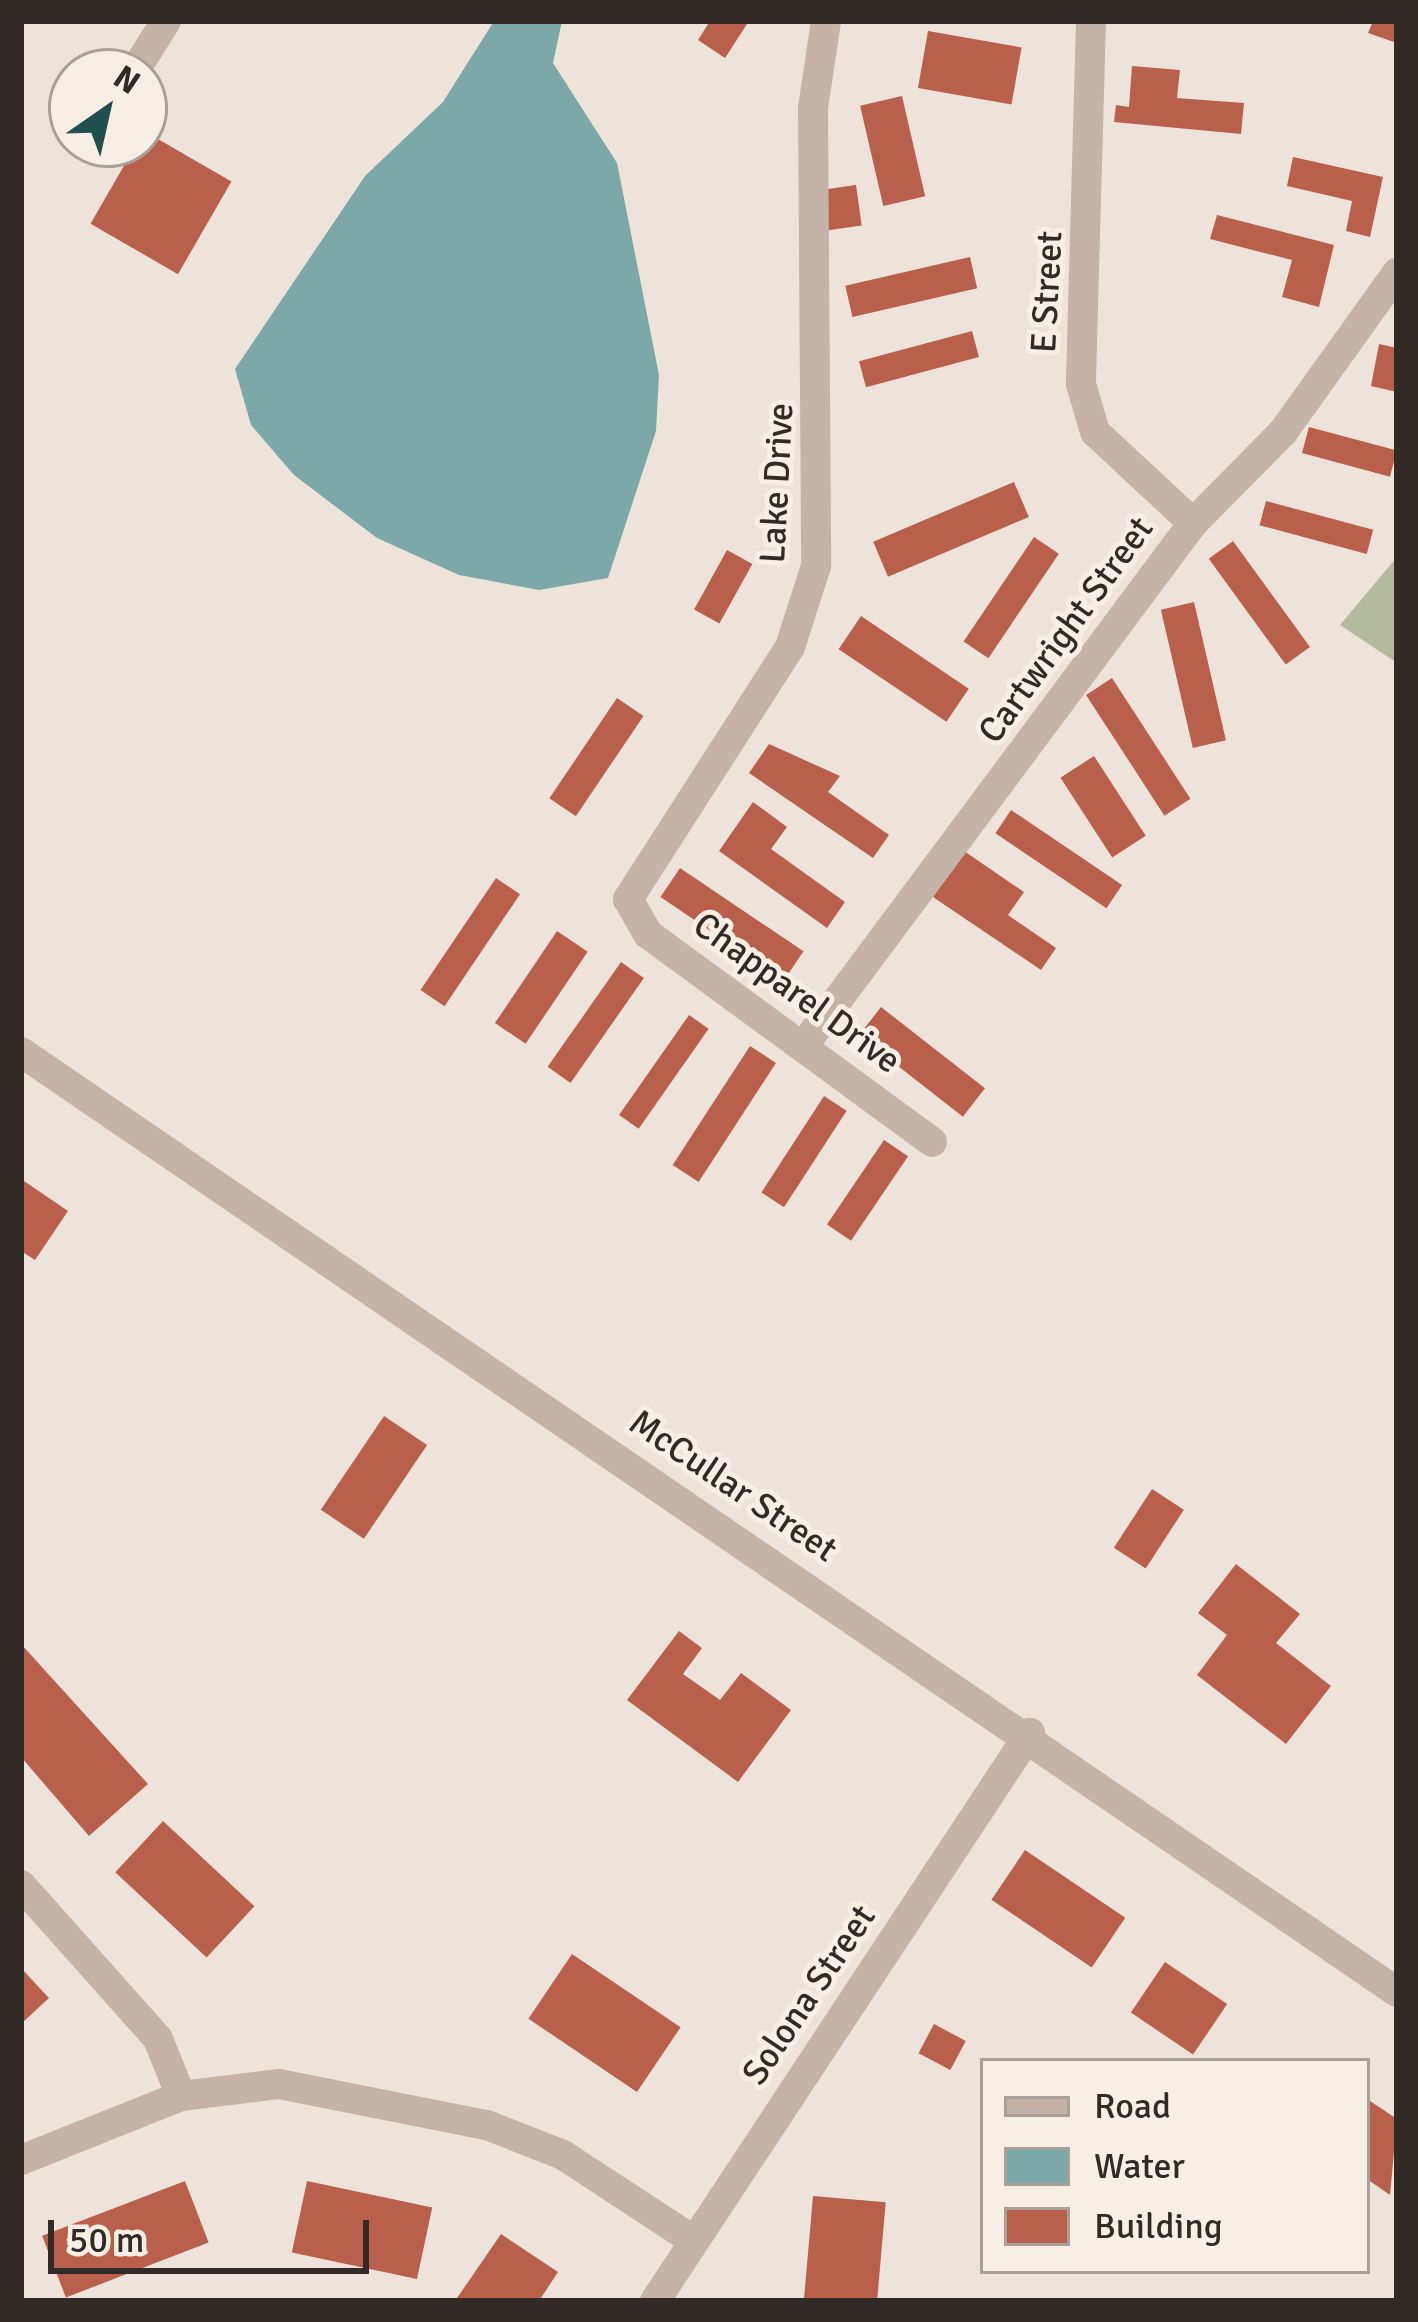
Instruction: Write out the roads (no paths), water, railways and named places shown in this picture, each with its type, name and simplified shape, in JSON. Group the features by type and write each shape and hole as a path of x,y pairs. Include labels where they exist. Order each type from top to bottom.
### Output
{"street":[{"path":"149,48 166,21"},
{"name":"Lake Drive","path":"628,898 790,647 817,566 813,108 826,21"},
{"name":"E Street","path":"1091,21 1081,384 1095,432 1193,523"},
{"name":"Cartwright Street","path":"807,1041 1193,523 1283,432 1397,273"},
{"name":"Chapparel Drive","path":"628,898 647,934 807,1041 932,1142"},
{"name":"McCullar Street","path":"21,1052 1030,1733 1397,1992"},
{"name":"Solona Street","path":"656,2301 1030,1733"},
{"path":"21,1886 158,2039 181,2096"},
{"path":"21,2160 181,2096 279,2084 487,2125 563,2155 693,2240"}],"water":[{"path":"494,21 562,21 553,63 617,163 659,375 656,431 608,578 539,590 459,575 377,538 294,475 251,425 235,369 365,176 443,102"}]}
